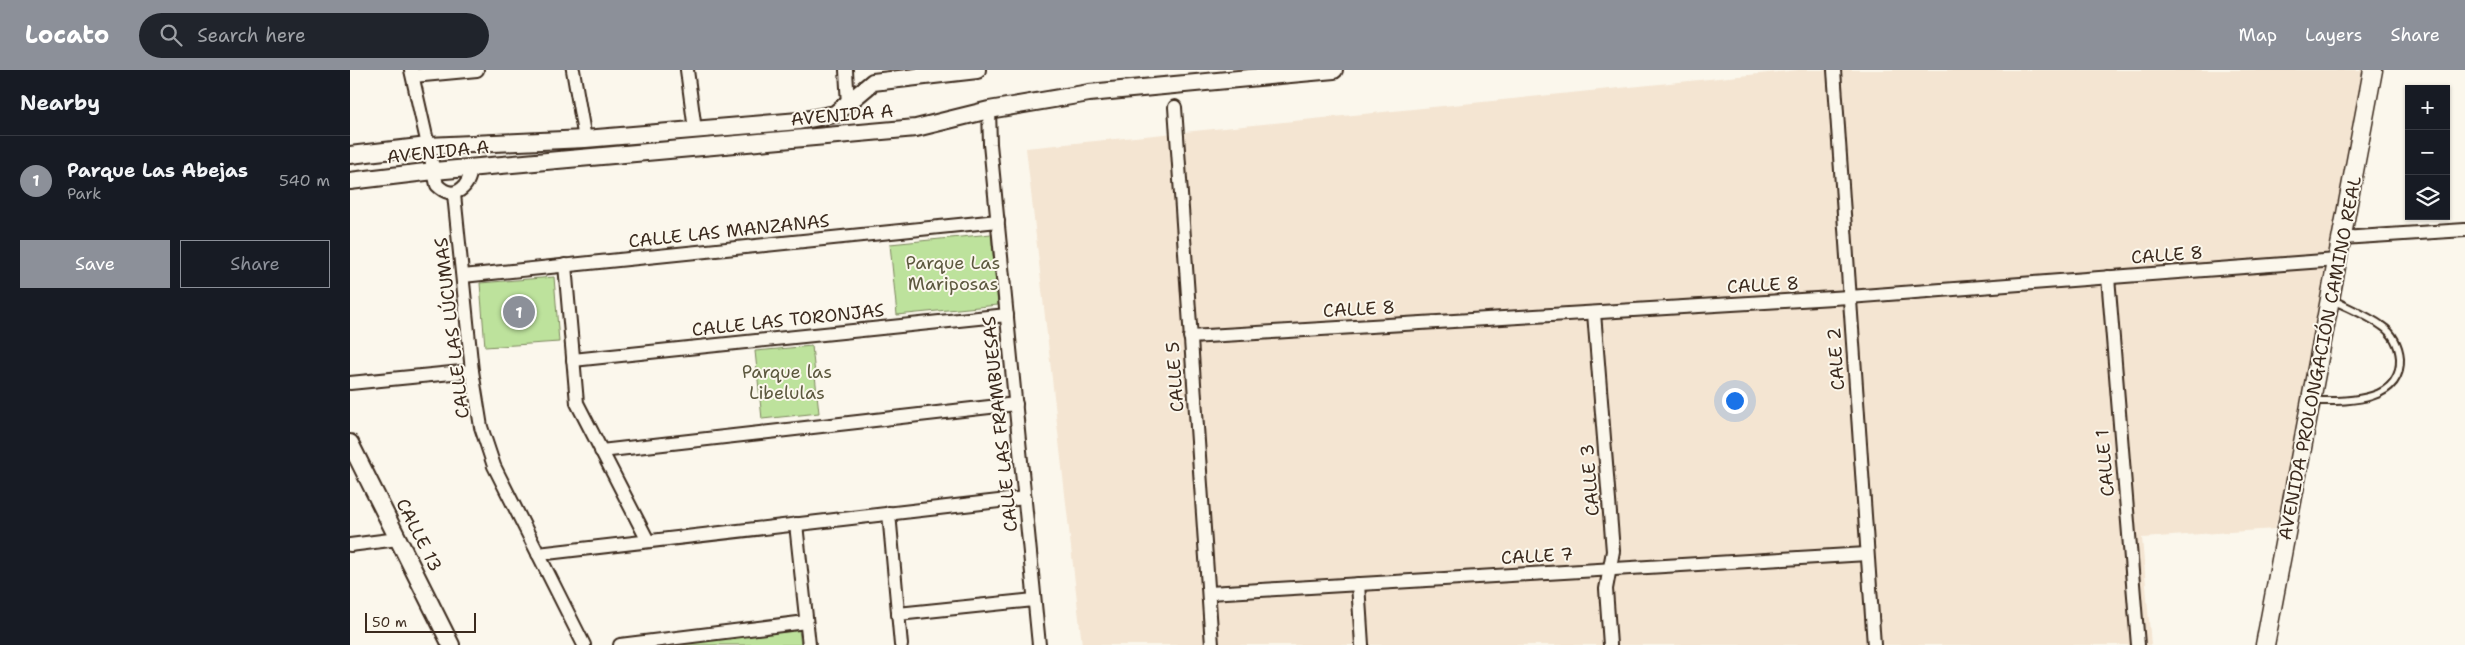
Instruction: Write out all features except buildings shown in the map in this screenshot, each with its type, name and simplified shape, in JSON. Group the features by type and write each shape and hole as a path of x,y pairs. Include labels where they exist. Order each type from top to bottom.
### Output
{"main road":[{"name":"AVENIDA PROLONGACIÓN CAMINO REAL","path":"2265,645 2373,70"}],"street":[{"path":"471,168 466,186 461,191 454,194 437,185 412,73 477,70"},
{"path":"573,70 585,139"},
{"path":"687,70 695,130"},
{"path":"846,70 848,105"},
{"name":"AVENIDA A","path":"350,155 428,146 585,139 824,118 835,114 848,105 873,82 971,70"},
{"name":"AVENIDA A","path":"350,181 434,171 916,128 989,110 1098,92 1334,70"},
{"name":"CALE 2","path":"1834,70 1874,645"},
{"name":"CALLE 5","path":"1175,107 1212,645"},
{"name":"CALLE LAS FRAMBUESAS","path":"989,110 1039,645"},
{"name":"CALLE LAS LÚCUMAS","path":"454,194 472,371 481,427 494,466 584,645"},
{"name":"CALLE LAS MANZANAS","path":"463,276 998,221"},
{"path":"2342,238 2465,230"},
{"name":"CALLE 8","path":"1190,337 1849,297 2338,260"},
{"path":"565,265 577,403 648,541"},
{"name":"CALLE 1","path":"2108,278 2138,645"},
{"name":"CALLE 3","path":"1594,313 1613,551 1606,589 1610,645"},
{"name":"CALLE LAS TORONJAS","path":"573,360 1007,315"},
{"path":"350,383 472,371"},
{"path":"601,451 1016,404"},
{"name":"CALLE 13","path":"350,443 451,645"},
{"path":"538,554 1025,498"},
{"path":"889,513 901,645"},
{"path":"796,524 809,645"},
{"path":"350,545 398,539"},
{"name":"CALLE 7","path":"1209,593 1867,554"},
{"path":"1358,584 1362,645"},
{"path":"898,614 1034,600"},
{"path":"620,645 806,622"}],"lane":[{"path":"2312,401 2357,401 2381,393 2394,382 2400,366 2397,345 2383,326 2331,300"}],"shaded area":[{"path":"1799,70 2369,70 2338,291 2275,529 2142,538 2151,645 1082,645 1026,148"}],"green space":[{"name":"Parque Las Mariposas","path":"991,234 998,305 897,315 890,244"},
{"path":"554,277 559,342 485,347 480,283"},
{"name":"Parque las Libelulas","path":"812,346 819,413 762,419 755,351"},
{"path":"799,630 801,645 672,645"}],"place":[{"name":"Parque Las Abejas","path":"519,312"}]}
